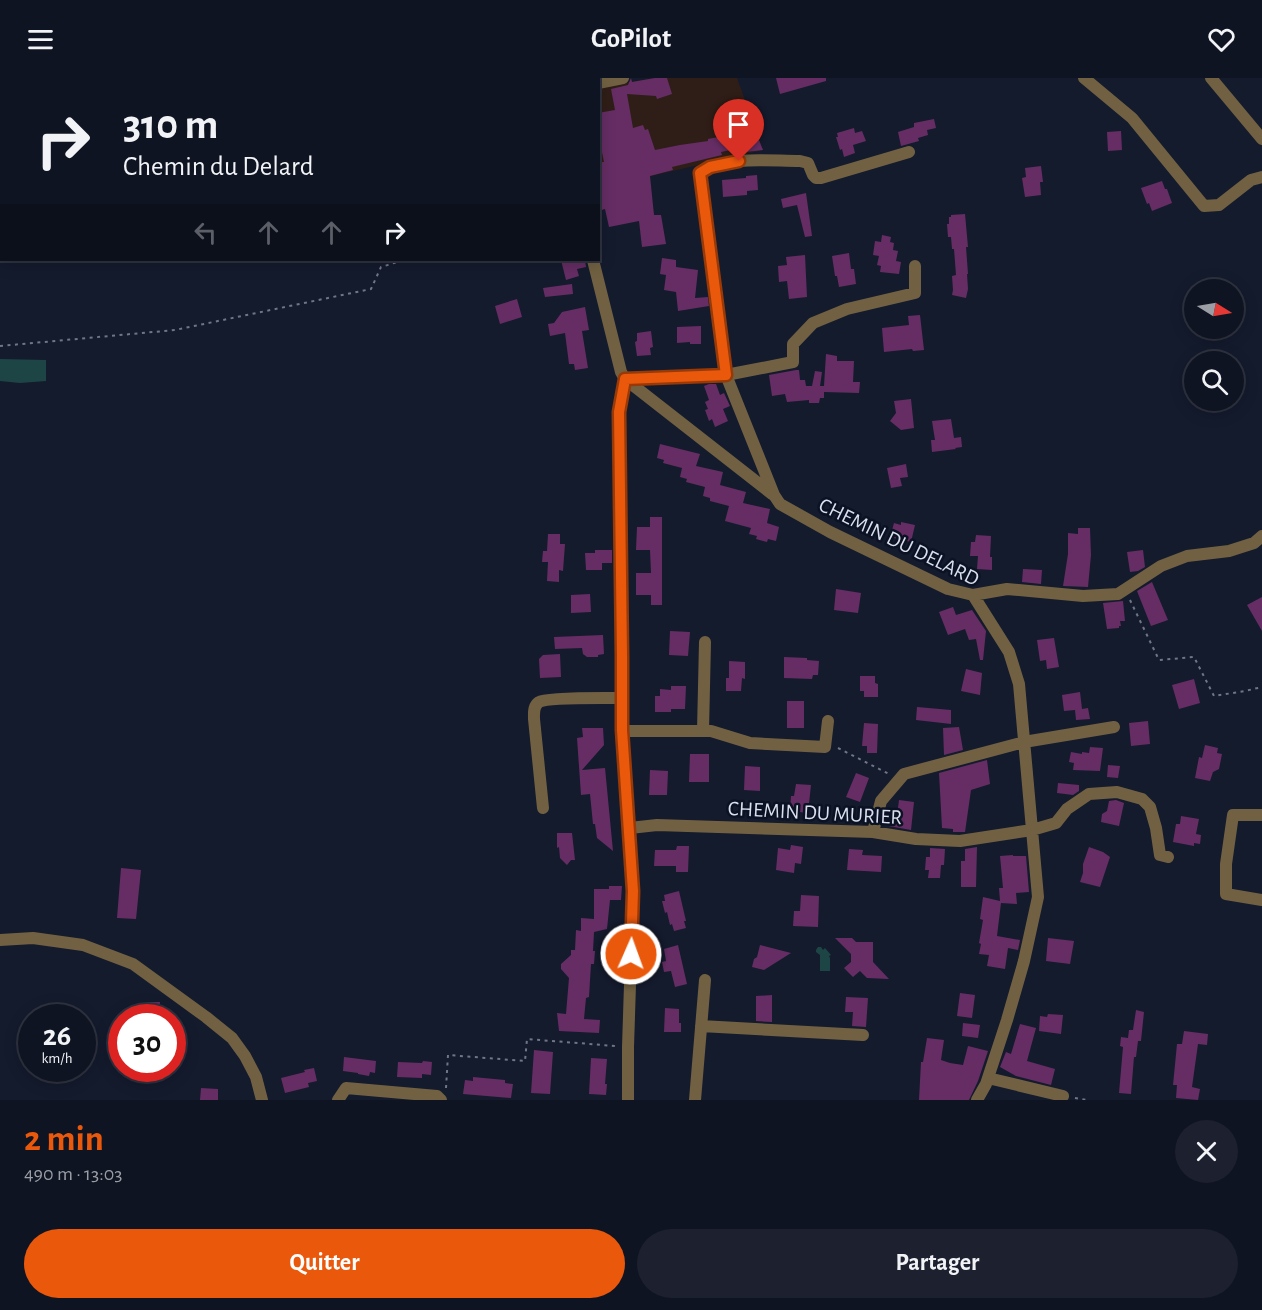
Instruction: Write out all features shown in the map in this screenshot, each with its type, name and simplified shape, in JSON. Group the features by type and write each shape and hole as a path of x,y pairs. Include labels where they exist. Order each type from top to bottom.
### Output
{"street":[{"path":"600,83 623,78"},
{"path":"1084,78 1132,118 1204,206 1219,205 1251,180 1262,177"},
{"path":"1211,78 1262,139"},
{"name":"CHEMIN DU DELARD","path":"909,152 821,178 813,175 808,163 800,161 739,161 710,167 700,173 726,375 774,495 780,504 830,532 948,590 973,596 1009,652 1019,684 1038,897 1024,961 1007,1020 988,1078 977,1100"},
{"path":"593,261 621,372 625,379 774,495"},
{"path":"625,379 726,375 793,362 794,344 813,323 847,309 915,293 915,266"},
{"path":"625,379 619,412 621,698 624,781 630,828 633,891 628,1100"},
{"path":"973,596 1007,590 1083,596 1118,594 1161,566 1187,556 1229,551 1254,543 1262,536"},
{"path":"703,731 705,642"},
{"path":"543,808 534,719 535,706 539,702 551,700 621,698"},
{"path":"622,730 711,730 750,743 825,747 828,721"},
{"path":"873,832 881,801 904,774 1024,742 1114,727"},
{"name":"CHEMIN DU MURIER","path":"630,828 657,825 873,832 916,839 960,842 1032,830 1056,823 1067,809 1089,794 1117,792 1142,799 1150,807 1160,855 1168,856"},
{"path":"1262,815 1233,815 1226,864 1226,894 1262,900"},
{"path":"0,940 33,938 83,945 133,964 232,1038 256,1077 262,1100"},
{"path":"694,1100 705,980"},
{"path":"701,1026 863,1035"},
{"path":"988,1078 1063,1096"},
{"path":"338,1100 346,1088 436,1096 444,1094"}],"path":[{"path":"0,346 175,330 371,289 381,267 401,261"},
{"path":"1125,590 1159,660 1194,657 1214,696 1262,687"},
{"path":"825,747 838,748 900,779"},
{"path":"444,1094 448,1055 525,1062 527,1039 628,1047"}],"shaded area":[{"path":"655,78 737,78 763,150 600,188 600,87"},
{"path":"0,359 46,360 46,381 20,383 0,381"},
{"path":"818,947 823,950 825,948 831,955 829,956 830,971 820,971 820,955 816,952"}],"building":[{"path":"631,78 632,82 667,78 672,94 657,99 656,96 627,94 633,128 643,125 645,130 648,129 655,150 734,134 730,119 749,116 763,150 746,152 745,147 721,152 722,155 672,167 673,170 650,176 654,215 661,215 666,244 642,247 639,221 609,227 605,209 600,210 600,162 604,162 600,142 600,113 615,110 611,89 628,85"},
{"path":"776,78 826,78 826,81 780,94"},
{"path":"934,119 936,128 927,130 928,135 918,138 919,141 901,146 898,132 914,127 914,123"},
{"path":"854,128 855,133 862,131 866,141 853,145 855,153 844,157 836,137 838,137 837,133"},
{"path":"1121,131 1122,150 1108,151 1107,132"},
{"path":"1041,166 1043,182 1040,182 1041,195 1025,197 1022,178 1026,177 1025,168"},
{"path":"757,175 758,190 747,191 747,195 723,197 722,180"},
{"path":"1162,181 1172,203 1152,211 1141,188"},
{"path":"806,193 812,236 805,237 797,205 783,208 781,199"},
{"path":"965,214 968,247 966,247 968,289 966,298 952,295 952,276 956,275 954,249 952,249 951,237 948,237 947,224 949,224 951,215"},
{"path":"882,235 891,237 890,242 894,243 893,250 898,251 896,261 901,262 899,274 880,272 881,266 877,265 879,256 873,255 875,241 881,242"},
{"path":"849,253 856,284 839,287 832,256"},
{"path":"805,255 807,297 789,299 787,281 779,282 778,266 787,265 786,257"},
{"path":"662,258 676,260 676,267 698,270 695,298 708,297 709,306 678,311 676,292 664,290 666,275 660,274"},
{"path":"561,261 585,261 586,267 577,269 579,276 566,280"},
{"path":"572,284 573,294 545,297 543,288"},
{"path":"517,299 522,317 500,324 495,306"},
{"path":"585,307 589,330 582,331 588,368 575,370 574,364 569,364 565,333 550,336 548,324 554,323 562,312"},
{"path":"920,315 924,350 884,352 882,328 909,325 908,316"},
{"path":"701,326 701,344 677,343 677,327"},
{"path":"651,331 653,347 650,348 651,355 637,356 635,342 637,333"},
{"path":"826,354 837,356 837,361 854,361 853,382 860,382 859,393 824,392 824,398 820,398 819,403 809,403 809,400 787,402 785,394 772,396 769,375 799,370 800,380 805,380 806,386 812,386 815,371 822,372 820,386 824,386"},
{"path":"716,384 720,395 724,393 730,406 723,409 728,421 715,427 712,419 709,421 705,410 708,409 705,402 709,400 704,386"},
{"path":"911,399 914,428 901,430 890,421 896,413 894,401"},
{"path":"951,419 954,438 961,437 962,447 932,452 931,440 935,440 932,421"},
{"path":"660,444 700,454 696,466 723,472 720,485 746,492 743,503 770,509 767,523 779,527 776,541 768,539 767,542 756,539 757,536 749,534 751,528 725,521 729,506 710,501 710,498 703,496 705,487 686,482 687,479 680,477 682,468 663,463 664,460 657,458"},
{"path":"906,464 908,477 900,478 902,486 891,488 887,468"},
{"path":"650,517 662,517 662,605 651,605 651,595 636,595 636,573 651,573 650,550 636,550 637,527 650,527"},
{"path":"901,522 915,525 911,542 894,538 895,534 891,534 894,523 901,525"},
{"path":"1078,528 1090,528 1091,555 1088,587 1063,586 1068,554 1068,533 1078,534"},
{"path":"548,534 560,534 560,544 565,544 563,571 559,570 559,582 547,581 548,562 542,562 543,551 547,551"},
{"path":"976,535 991,536 992,570 977,569 978,556 970,556 971,542 975,542"},
{"path":"595,550 612,550 612,563 602,563 602,570 586,570 585,553 595,553"},
{"path":"1143,550 1145,567 1130,572 1127,552"},
{"path":"1023,569 1042,570 1041,584 1022,582"},
{"path":"1152,582 1168,620 1151,626 1137,591"},
{"path":"836,589 861,593 858,613 834,610"},
{"path":"590,594 591,612 571,613 571,595"},
{"path":"1262,597 1262,631 1247,605"},
{"path":"1123,601 1125,621 1120,621 1119,628 1107,629 1103,603"},
{"path":"953,607 956,615 972,610 986,631 983,660 980,660 976,639 969,640 965,629 948,635 939,612"},
{"path":"670,631 690,632 688,656 669,655"},
{"path":"603,635 604,654 598,657 587,657 583,654 582,648 555,649 554,637"},
{"path":"1054,638 1059,667 1047,669 1046,660 1040,661 1037,640"},
{"path":"560,654 561,677 540,678 539,659 543,655"},
{"path":"784,657 819,661 818,675 813,675 812,679 784,678"},
{"path":"729,661 745,662 745,679 742,678 741,691 726,691"},
{"path":"966,669 982,673 980,695 961,691"},
{"path":"860,676 875,676 875,683 878,684 878,697 864,697 864,691 860,691"},
{"path":"1194,679 1200,703 1179,709 1172,685"},
{"path":"671,686 686,686 685,709 655,712 655,696 660,696 660,689 671,690"},
{"path":"1080,692 1082,709 1088,708 1090,719 1076,720 1075,710 1064,711 1062,695"},
{"path":"787,701 804,701 804,728 787,728"},
{"path":"917,707 951,710 951,724 916,720"},
{"path":"1148,721 1150,744 1131,746 1129,723"},
{"path":"864,723 878,724 877,753 867,753 867,746 862,746"},
{"path":"959,727 963,750 944,755 943,728"},
{"path":"582,728 603,728 604,745 582,770 605,768 613,851 597,838 590,794 581,795 577,738 583,737"},
{"path":"1205,745 1218,748 1217,753 1222,754 1219,769 1213,772 1210,781 1195,778 1199,757 1202,758"},
{"path":"1090,747 1103,748 1100,771 1073,770 1074,763 1069,762 1071,752 1089,753"},
{"path":"690,754 709,754 709,782 689,782"},
{"path":"987,760 990,784 971,790 965,832 953,832 953,829 942,828 939,773"},
{"path":"1108,765 1120,766 1118,778 1107,777"},
{"path":"745,766 760,767 760,791 744,790"},
{"path":"650,770 668,771 667,795 649,795"},
{"path":"856,773 869,778 860,802 846,797"},
{"path":"1058,783 1079,785 1079,791 1073,795 1057,793"},
{"path":"796,784 811,785 808,813 790,811 791,796 794,796"},
{"path":"899,800 914,802 911,830 883,825 886,814 897,816"},
{"path":"1116,800 1124,803 1119,826 1101,822 1102,814 1107,811 1109,801"},
{"path":"1181,816 1199,819 1196,834 1201,835 1200,844 1194,843 1194,846 1173,842 1176,824 1180,824"},
{"path":"557,833 572,833 575,860 571,860 567,865 560,858"},
{"path":"791,845 803,847 801,864 795,863 794,873 776,870 778,848 790,850"},
{"path":"677,846 689,846 688,872 676,872 676,866 654,866 655,850 676,850"},
{"path":"977,847 976,887 961,887 961,861 965,861 965,849"},
{"path":"1089,847 1110,857 1100,887 1080,882"},
{"path":"930,848 945,849 940,878 928,878 929,870 925,870 926,857 930,857"},
{"path":"849,849 863,850 862,855 882,856 881,872 847,870"},
{"path":"1000,856 1026,856 1029,892 1016,893 1017,904 1001,903 997,936 1020,940 1018,950 1008,948 1005,969 987,966 989,955 979,954 983,920 980,919 983,897 1000,901 999,888 1003,888"},
{"path":"121,868 141,870 136,919 117,918"},
{"path":"609,886 622,886 621,900 610,900 607,929 594,932 594,964 591,964 589,997 586,998 584,1019 600,1020 599,1033 559,1031 557,1013 566,1014 569,978 561,969 561,964 571,955 571,950 575,950 576,930 581,931 581,918 594,919 594,889 609,889"},
{"path":"679,891 686,928 674,931 662,901 665,901 664,895"},
{"path":"801,895 819,896 818,927 793,926 794,911 800,911"},
{"path":"835,938 873,942 873,962 889,979 867,978 860,971 853,977 844,968 851,962 851,954"},
{"path":"1048,938 1074,941 1070,964 1046,961"},
{"path":"678,945 687,984 675,987 671,971 664,972 662,962 666,961 664,949"},
{"path":"760,945 791,953 764,970 752,967"},
{"path":"960,993 975,995 972,1018 957,1016"},
{"path":"772,995 772,1022 756,1021 756,996"},
{"path":"846,997 868,998 866,1027 852,1026 853,1012 845,1012"},
{"path":"147,1002 160,1002 160,1004 147,1004"},
{"path":"665,1008 679,1009 681,1032 664,1032"},
{"path":"1136,1010 1144,1012 1141,1041 1138,1041 1136,1057 1134,1057 1131,1094 1119,1093 1123,1047 1120,1046 1121,1037 1128,1038 1129,1030 1133,1030"},
{"path":"1048,1014 1063,1015 1061,1034 1039,1031 1040,1016 1047,1017"},
{"path":"963,1023 980,1025 978,1038 962,1036"},
{"path":"1020,1024 1036,1028 1027,1061 1055,1069 1051,1085 1016,1076 1000,1067 1006,1052 1011,1054"},
{"path":"1184,1031 1208,1034 1207,1045 1198,1044 1192,1087 1200,1089 1198,1100 1176,1098 1177,1085 1173,1085 1177,1044 1182,1044"},
{"path":"927,1038 944,1040 941,1060 950,1063 963,1065 968,1046 988,1051 969,1100 919,1100 921,1062 923,1062"},
{"path":"534,1050 553,1052 550,1094 531,1093"},
{"path":"344,1057 376,1061 375,1073 370,1072 369,1076 343,1071"},
{"path":"591,1058 607,1059 606,1095 589,1094"},
{"path":"423,1061 432,1062 431,1075 422,1074 422,1078 397,1077 398,1062 422,1063"},
{"path":"314,1068 317,1081 308,1083 309,1087 285,1093 281,1078"},
{"path":"473,1077 505,1080 505,1083 513,1084 511,1098 463,1094 465,1080 473,1081"},
{"path":"201,1088 218,1089 218,1100 200,1100"}],"route":[{"path":"631,954 633,891 630,828 624,781 621,698 619,412 625,379 726,375 700,173 710,167 739,161"}]}
